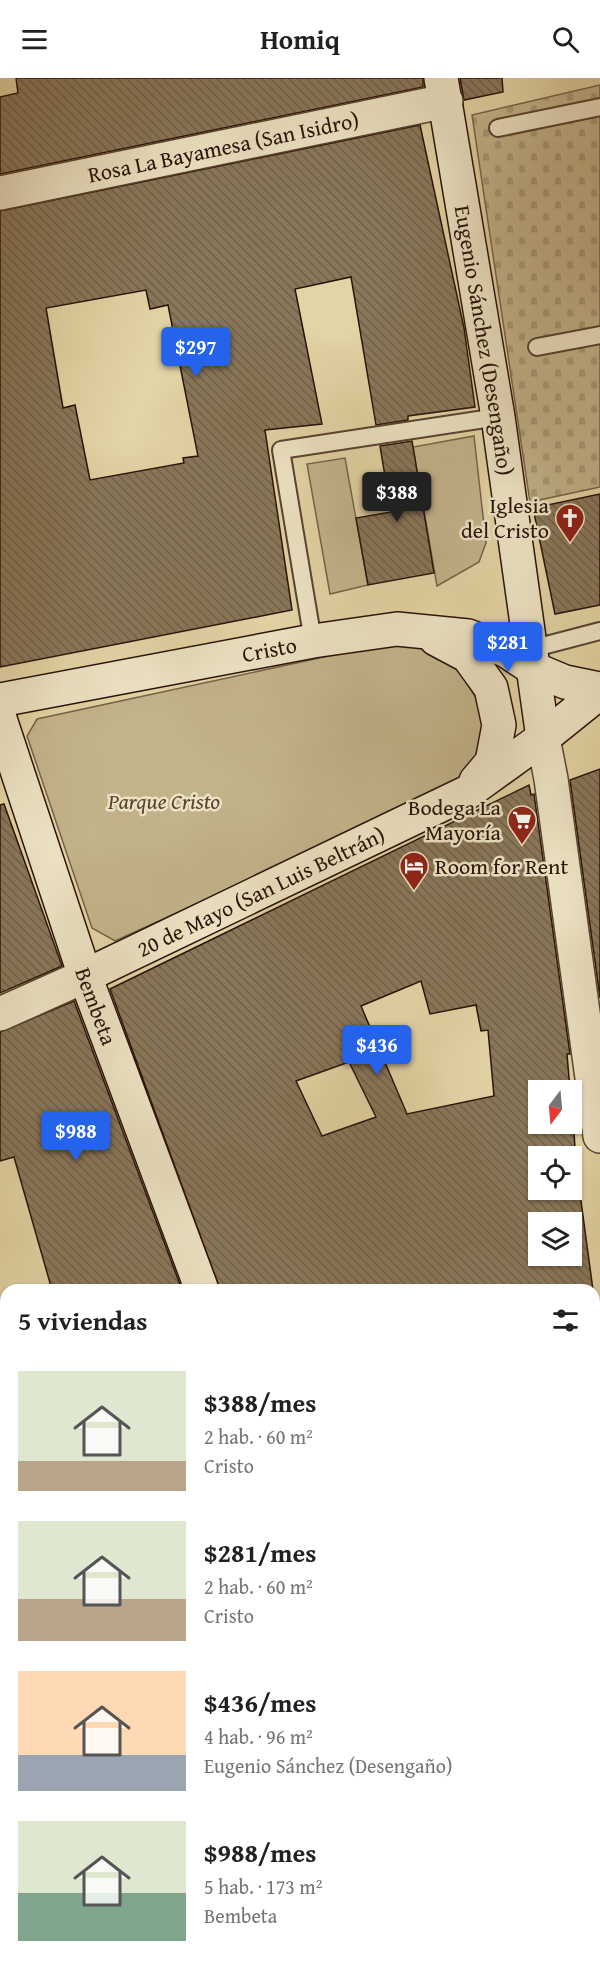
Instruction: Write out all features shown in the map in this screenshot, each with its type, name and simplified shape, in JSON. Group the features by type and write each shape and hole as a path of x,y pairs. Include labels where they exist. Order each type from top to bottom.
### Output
{"street":[{"name":"Rosa La Bayamesa (San Isidro)","path":"0,193 443,90"},
{"name":"Eugenio Sánchez (Desengaño)","path":"443,90 498,417 522,601 526,657 551,779 600,1136"},
{"name":"Cristo","path":"0,700 119,680 313,641 397,629 468,636 526,657"},
{"path":"397,629 444,641 468,656 491,688 500,725 492,762 468,792"},
{"name":"20 de Mayo (San Luis Beltrán)","path":"526,657 565,682 600,690"},
{"name":"20 de Mayo (San Luis Beltrán)","path":"0,1014 85,976 468,792 543,738 600,690"},
{"name":"Bembeta","path":"0,719 85,976 200,1284"}],"lane":[{"path":"498,128 600,107"},
{"path":"537,347 600,335"},
{"path":"313,641 281,450 498,417"},
{"path":"526,657 600,631"}],"green space":[{"path":"600,85 600,487 530,502 472,115"},
{"path":"474,436 486,543 479,562 437,586 413,447"},
{"path":"345,458 368,585 330,594 307,464"},
{"name":"Parque Cristo","path":"420,643 458,669 481,706 483,733 475,758 463,775 435,795 115,941 92,928 27,736 37,719 361,649"}],"building":[{"path":"16,78 423,78 423,87 0,174 0,97 18,93"},
{"path":"460,78 502,78 503,92 464,100"},
{"path":"420,125 464,328 475,407 408,416 408,420 376,425 351,277 295,289 322,424 265,430 292,610 0,667 0,211","holes":["146,290 150,309 168,305 198,456 183,458 184,463 90,480 75,405 63,408 46,308"]},
{"path":"412,441 434,573 368,585 356,518 391,512 380,446"},
{"name":"Iglesia del Cristo","path":"600,494 600,605 555,614 533,508"},
{"path":"600,769 600,998 570,780"},
{"path":"529,785 531,795 534,794 570,1054 567,1054 569,1080 528,1080 528,1134 574,1134 575,1146 528,1146 528,1200 581,1200 592,1284 218,1284 110,989","holes":["421,981 430,1014 476,1005 481,1031 488,1030 494,1096 407,1114 361,1006","349,1062 376,1117 322,1136 296,1081"]},
{"path":"4,804 62,966 0,993 0,805"},
{"path":"74,1001 180,1284 50,1284 14,1157 0,1161 0,1032"}],"place":[{"name":"Iglesia del Cristo","path":"570,544"},
{"name":"Bodega La Mayoría","path":"522,846"},
{"name":"Room for Rent","path":"414,892"}]}
